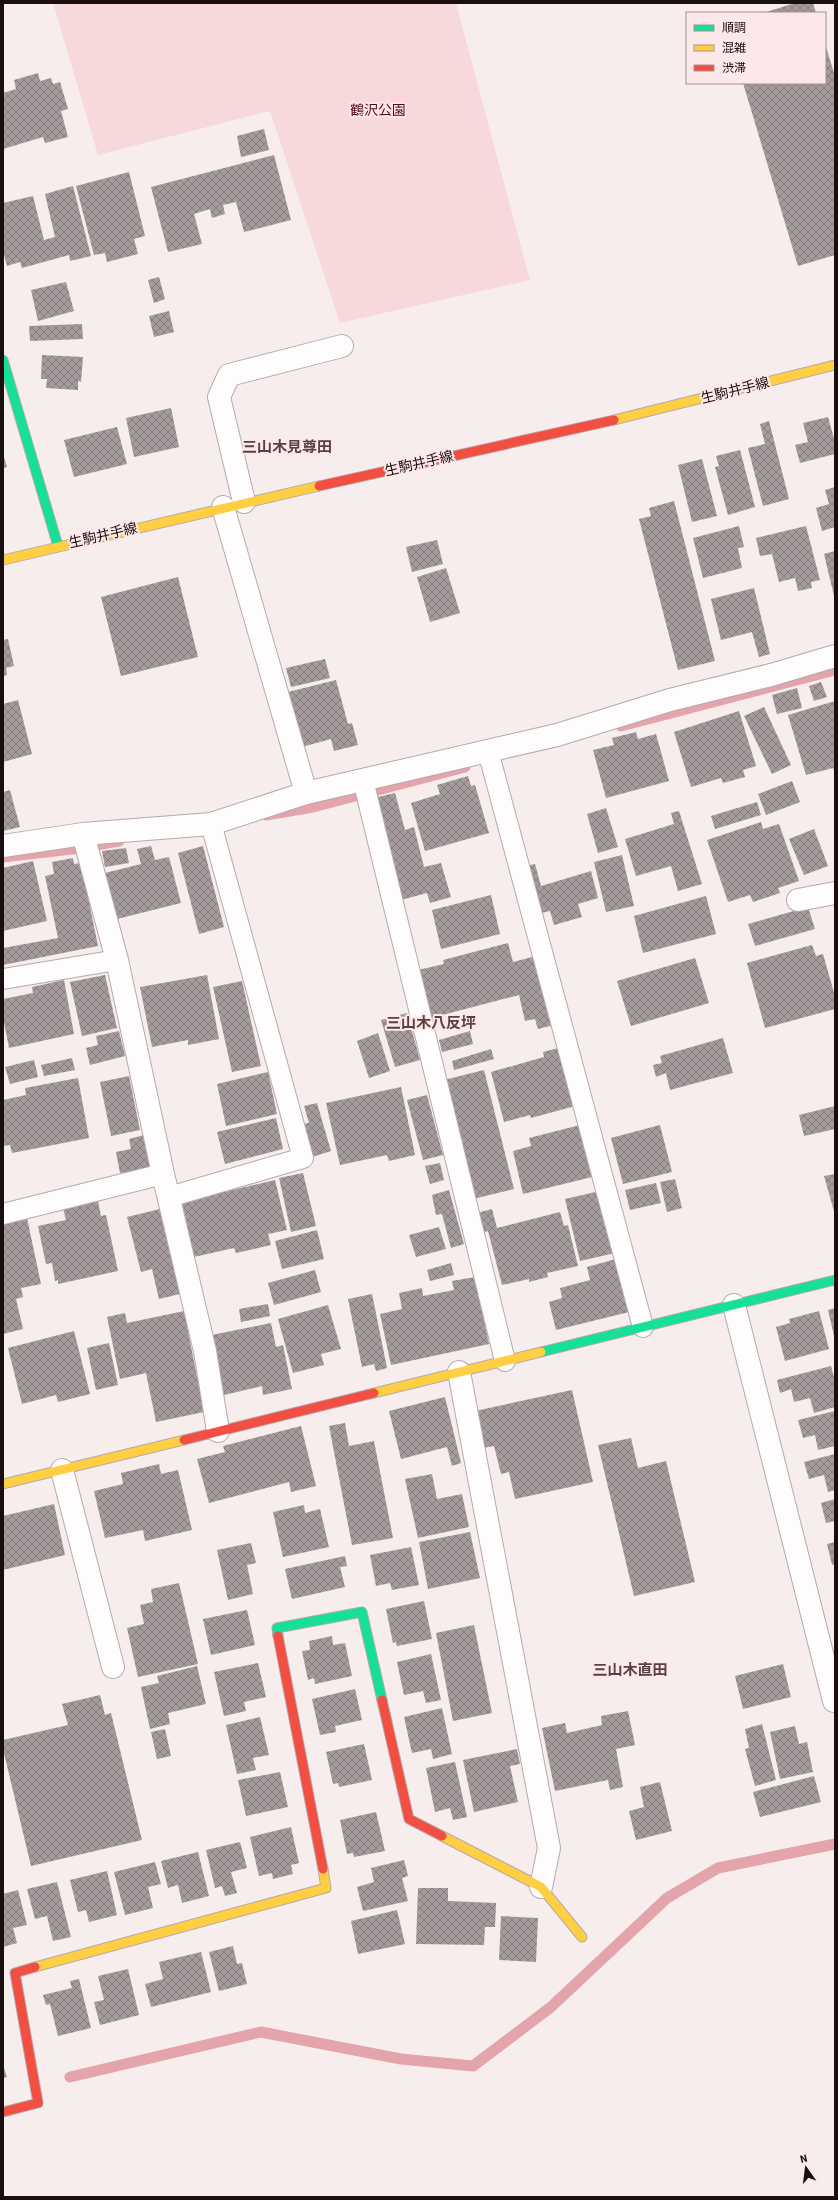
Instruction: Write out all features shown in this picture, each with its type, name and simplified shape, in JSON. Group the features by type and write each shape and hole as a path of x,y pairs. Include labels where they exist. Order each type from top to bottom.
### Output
{"street":[{"path":"244,502 219,398 229,375 342,346"},
{"path":"3,360 58,546"},
{"name":"生駒井手線","path":"3,560 244,502 600,423 835,365"},
{"path":"223,507 306,793"},
{"path":"3,846 83,834 211,824 306,793 557,735 670,700 771,675 835,656"},
{"path":"83,834 117,960 163,1174 205,1351 218,1432"},
{"path":"798,900 835,893"},
{"path":"3,1484 835,1280"},
{"path":"734,1305 834,1701"},
{"path":"459,1372 549,1848 541,1888"},
{"path":"62,1470 113,1667"},
{"path":"3,2112 38,2103 15,1973 326,1888 278,1628 362,1612 409,1819 541,1888 582,1937"}],"lane":[{"path":"488,751 642,1327"},
{"path":"363,780 505,1361"},
{"path":"169,1197 302,1158 211,824"},
{"path":"3,979 117,960"},
{"path":"3,1214 163,1174"}],"green space":[{"name":"鶴沢公園","path":"53,3 456,3 530,280 340,323 270,111 98,155"}],"building":[{"path":"795,3 813,3 816,12 766,12"},
{"path":"826,47 835,76 835,255 798,266 743,84 826,84"},
{"path":"38,73 40,81 51,78 53,84 60,82 68,109 61,111 68,137 45,143 43,137 3,149 3,93 16,89 14,80"},
{"path":"264,129 269,150 241,157 237,136"},
{"path":"274,155 291,220 244,232 236,202 223,205 225,214 212,218 210,209 194,214 202,244 168,252 151,187"},
{"path":"129,172 145,236 134,239 138,254 107,262 105,253 94,255 76,186"},
{"path":"73,186 91,256 70,261 69,255 22,268 20,262 7,266 3,251 3,203 33,196 44,240 55,237 45,194"},
{"path":"159,277 165,299 154,303 148,280"},
{"path":"66,282 74,311 38,321 31,290"},
{"path":"169,311 174,332 154,337 149,316"},
{"path":"82,324 83,339 30,341 29,326"},
{"path":"42,355 83,357 81,382 78,381 78,390 46,388 47,379 41,379"},
{"path":"171,408 179,447 134,457 126,418"},
{"path":"828,417 835,442 835,454 800,463 795,445 808,442 803,423"},
{"path":"769,421 789,499 763,506 748,448 765,444 760,424"},
{"path":"117,427 127,464 74,477 64,440"},
{"path":"740,450 755,507 728,515 715,467 719,466 716,456"},
{"path":"3,454 7,467 3,468"},
{"path":"702,459 717,516 692,522 678,465"},
{"path":"835,487 835,527 822,531 816,508 829,504 825,490"},
{"path":"674,501 715,661 678,670 639,519 651,516 649,508"},
{"path":"739,526 744,547 738,548 742,568 703,578 693,538"},
{"path":"806,526 820,580 811,582 812,588 798,591 795,578 779,582 772,554 760,556 756,538"},
{"path":"437,540 443,564 412,572 406,547"},
{"path":"835,551 835,596 834,596 824,554"},
{"path":"446,568 460,613 430,622 417,577"},
{"path":"178,577 198,657 121,676 101,597"},
{"path":"754,588 770,654 759,657 752,632 721,640 711,599"},
{"path":"8,639 14,666 6,668 7,675 3,676 3,640"},
{"path":"325,659 330,678 291,687 286,668"},
{"path":"336,680 348,724 352,723 358,745 334,751 331,739 298,748 284,693"},
{"path":"821,682 827,697 814,701 809,686"},
{"path":"797,688 802,708 777,714 772,695"},
{"path":"18,700 32,754 3,762 3,704"},
{"path":"835,701 835,774 833,768 806,775 788,715"},
{"path":"764,707 791,765 772,774 744,716"},
{"path":"739,711 756,766 743,770 745,777 723,783 721,778 691,787 674,732"},
{"path":"636,732 638,739 656,734 669,781 606,798 593,750 614,745 612,738"},
{"path":"468,776 471,786 475,785 489,833 425,851 411,803 440,794 437,785"},
{"path":"792,781 800,802 766,815 758,794"},
{"path":"10,790 20,827 3,831 3,792"},
{"path":"395,793 405,830 414,827 424,867 441,863 451,897 430,903 427,893 401,900 374,798"},
{"path":"757,802 761,815 715,829 711,816"},
{"path":"606,808 618,847 598,853 587,814"},
{"path":"679,811 702,884 678,891 671,866 636,876 625,839 674,824 671,813"},
{"path":"761,822 763,829 779,824 799,881 778,888 780,893 753,902 750,895 728,902 707,840"},
{"path":"814,829 828,866 804,875 789,839"},
{"path":"151,846 155,860 169,857 181,903 117,919 105,873 141,864 137,849"},
{"path":"203,846 224,927 199,934 178,853"},
{"path":"126,848 129,863 105,867 102,851"},
{"path":"622,855 634,906 606,912 594,862"},
{"path":"73,858 74,864 81,863 98,946 3,965 3,948 58,938 45,876 54,874 52,862"},
{"path":"33,861 47,921 3,931 3,868"},
{"path":"535,864 541,886 591,871 598,898 578,904 582,917 554,925 550,911 541,913 525,866"},
{"path":"491,895 500,934 441,949 432,910"},
{"path":"706,896 716,934 643,953 634,916"},
{"path":"808,907 815,929 755,946 748,924"},
{"path":"508,943 513,962 536,956 554,1025 538,1029 535,1019 525,1021 519,995 431,1018 418,970 444,964 443,960"},
{"path":"812,945 816,956 823,954 835,996 835,1009 765,1028 747,963"},
{"path":"695,958 709,1003 631,1026 617,981"},
{"path":"105,975 117,1028 82,1036 70,982"},
{"path":"207,975 219,1039 188,1045 188,1040 152,1047 140,987"},
{"path":"64,980 74,1034 9,1048 3,1017 3,999 33,993 32,987"},
{"path":"242,981 261,1066 232,1072 213,987"},
{"path":"407,1013 420,1060 395,1067 381,1020"},
{"path":"119,1031 125,1056 90,1065 86,1048 98,1045 96,1036"},
{"path":"470,1031 473,1044 442,1052 439,1040"},
{"path":"378,1033 390,1071 369,1078 357,1041"},
{"path":"723,1038 733,1073 670,1090 666,1073 656,1077 653,1065 662,1063 660,1056"},
{"path":"558,1048 575,1106 531,1118 530,1115 504,1122 491,1072 544,1057 543,1052"},
{"path":"491,1049 494,1059 454,1070 452,1061"},
{"path":"72,1058 75,1070 44,1076 41,1065"},
{"path":"34,1060 38,1077 10,1084 5,1067"},
{"path":"484,1070 514,1189 473,1199 444,1080"},
{"path":"268,1072 277,1114 226,1126 217,1084"},
{"path":"129,1076 140,1130 111,1136 100,1082"},
{"path":"78,1078 89,1138 12,1153 10,1145 3,1146 3,1100 26,1095 25,1088"},
{"path":"401,1087 415,1155 389,1161 387,1155 340,1165 326,1103"},
{"path":"427,1095 443,1155 423,1160 407,1100"},
{"path":"317,1103 331,1151 312,1157 303,1124 309,1123 304,1106"},
{"path":"835,1106 835,1129 804,1136 799,1115"},
{"path":"276,1118 283,1149 225,1164 217,1132"},
{"path":"580,1125 592,1177 523,1194 513,1151 531,1146 529,1138"},
{"path":"660,1125 672,1172 623,1184 611,1138"},
{"path":"144,1135 151,1168 120,1173 116,1152 131,1149 129,1139"},
{"path":"440,1163 444,1180 430,1184 425,1166"},
{"path":"303,1173 316,1226 291,1232 279,1178"},
{"path":"835,1174 835,1215 824,1176"},
{"path":"675,1179 682,1208 667,1212 660,1182"},
{"path":"275,1180 287,1230 268,1234 271,1245 236,1253 234,1248 194,1257 182,1202"},
{"path":"656,1183 661,1203 630,1210 625,1190"},
{"path":"449,1190 464,1244 451,1248 442,1214 436,1215 432,1195"},
{"path":"600,1191 615,1253 580,1261 565,1199"},
{"path":"98,1201 101,1216 106,1215 118,1271 58,1284 58,1280 55,1281 52,1263 46,1264 38,1226 66,1220 63,1208"},
{"path":"160,1209 180,1294 159,1299 152,1269 141,1272 127,1217"},
{"path":"492,1209 497,1228 560,1212 564,1226 568,1225 578,1266 547,1273 548,1277 529,1282 529,1279 502,1285 488,1231 482,1233 477,1213"},
{"path":"27,1218 41,1284 21,1288 23,1297 16,1299 23,1329 3,1334 3,1223"},
{"path":"439,1227 446,1249 416,1257 409,1235"},
{"path":"317,1230 324,1259 282,1269 275,1241"},
{"path":"616,1259 629,1312 556,1330 549,1302 562,1298 560,1288 590,1280 587,1267"},
{"path":"451,1263 454,1275 430,1281 427,1270"},
{"path":"315,1270 321,1292 274,1305 268,1283"},
{"path":"475,1277 489,1344 391,1365 380,1314 402,1309 399,1293 422,1288 423,1296 454,1290 452,1281"},
{"path":"372,1294 387,1368 376,1371 374,1364 362,1367 348,1299"},
{"path":"268,1304 270,1316 241,1322 239,1309"},
{"path":"328,1305 341,1349 321,1354 324,1365 293,1373 278,1319"},
{"path":"835,1308 835,1336 834,1336 828,1310"},
{"path":"184,1311 204,1412 156,1422 146,1373 120,1379 107,1317 125,1313 127,1323"},
{"path":"819,1311 829,1349 785,1361 776,1327 790,1323 789,1319"},
{"path":"271,1323 276,1347 283,1345 292,1389 263,1395 262,1386 224,1395 212,1335"},
{"path":"74,1331 90,1394 58,1402 56,1395 22,1404 8,1348"},
{"path":"109,1343 118,1385 96,1390 87,1348"},
{"path":"831,1366 835,1381 835,1407 814,1413 810,1398 794,1402 791,1389 780,1393 777,1380"},
{"path":"572,1390 593,1482 515,1499 509,1472 501,1474 494,1446 483,1448 475,1411"},
{"path":"445,1397 461,1463 452,1466 447,1447 401,1459 389,1411"},
{"path":"835,1411 835,1446 818,1450 815,1435 803,1438 798,1420"},
{"path":"345,1423 349,1446 374,1441 393,1538 352,1545 329,1426"},
{"path":"301,1426 316,1486 291,1492 289,1482 209,1503 197,1459 225,1452 223,1446"},
{"path":"631,1438 638,1468 666,1461 695,1582 634,1596 598,1445"},
{"path":"835,1454 835,1490 828,1492 824,1475 809,1479 804,1462"},
{"path":"159,1464 161,1474 178,1470 192,1530 145,1541 143,1530 105,1538 94,1491 123,1484 121,1473"},
{"path":"432,1474 437,1499 462,1494 469,1527 418,1538 405,1479"},
{"path":"835,1499 835,1521 826,1523 821,1503"},
{"path":"54,1504 65,1555 3,1570 3,1516"},
{"path":"304,1505 305,1513 320,1509 329,1547 283,1557 273,1512"},
{"path":"470,1532 480,1578 428,1589 419,1542"},
{"path":"835,1542 835,1564 832,1565 827,1544"},
{"path":"251,1543 256,1563 247,1565 253,1594 228,1600 217,1550"},
{"path":"411,1547 419,1585 392,1590 390,1583 376,1586 370,1555"},
{"path":"345,1556 347,1566 340,1567 345,1587 292,1599 285,1569"},
{"path":"179,1583 198,1664 138,1677 127,1628 144,1624 140,1605 153,1602 151,1589"},
{"path":"424,1601 432,1639 397,1646 396,1642 393,1643 386,1609"},
{"path":"247,1610 255,1645 211,1655 203,1619"},
{"path":"474,1625 492,1713 453,1721 436,1633"},
{"path":"332,1636 333,1645 345,1643 352,1676 315,1684 314,1678 308,1680 302,1651 310,1650 309,1641"},
{"path":"431,1654 441,1700 426,1703 423,1691 404,1695 397,1662"},
{"path":"258,1663 266,1697 244,1702 246,1711 224,1716 214,1672"},
{"path":"783,1664 791,1697 743,1709 735,1676"},
{"path":"197,1666 206,1704 168,1713 170,1724 150,1729 141,1687 159,1683 157,1676"},
{"path":"355,1689 362,1720 335,1726 336,1732 320,1735 312,1699"},
{"path":"100,1695 105,1715 111,1713 142,1840 31,1866 3,1749 3,1740 68,1725 62,1704"},
{"path":"442,1708 452,1754 433,1759 431,1749 412,1753 404,1717"},
{"path":"628,1711 635,1745 616,1749 623,1787 610,1790 608,1780 555,1791 542,1728 565,1723 567,1733 602,1725 601,1716"},
{"path":"260,1717 269,1755 253,1758 256,1770 237,1774 226,1725"},
{"path":"762,1724 776,1780 755,1786 745,1749 749,1748 745,1729"},
{"path":"795,1726 799,1744 807,1742 813,1772 780,1779 770,1732"},
{"path":"165,1729 171,1756 157,1759 151,1732"},
{"path":"364,1744 372,1780 339,1787 338,1783 333,1784 326,1752"},
{"path":"517,1749 520,1764 510,1766 518,1802 474,1812 463,1760"},
{"path":"455,1762 467,1817 453,1820 450,1808 435,1812 426,1768"},
{"path":"280,1772 288,1807 246,1816 238,1780"},
{"path":"814,1776 821,1802 760,1817 753,1792"},
{"path":"660,1782 672,1831 636,1840 629,1811 644,1807 640,1787"},
{"path":"376,1812 385,1851 354,1857 353,1853 347,1854 340,1820"},
{"path":"291,1827 299,1863 291,1865 293,1874 273,1879 272,1873 259,1876 250,1837"},
{"path":"240,1842 247,1868 231,1872 237,1893 225,1896 222,1886 215,1888 206,1850"},
{"path":"198,1852 209,1896 182,1903 178,1885 168,1888 161,1861"},
{"path":"404,1860 408,1876 402,1878 408,1901 363,1911 357,1887 374,1882 371,1868"},
{"path":"155,1862 161,1884 148,1887 153,1908 125,1915 114,1872"},
{"path":"107,1871 117,1915 89,1922 86,1910 78,1912 70,1880"},
{"path":"57,1882 71,1937 53,1941 47,1916 35,1919 27,1889"},
{"path":"418,1888 448,1888 448,1901 496,1903 495,1927 485,1927 484,1945 416,1944"},
{"path":"18,1890 27,1925 13,1928 17,1943 3,1947 3,1894"},
{"path":"397,1910 405,1944 358,1954 351,1921"},
{"path":"501,1916 538,1918 536,1962 499,1960"},
{"path":"233,1946 237,1964 242,1963 247,1984 219,1991 209,1952"},
{"path":"201,1952 211,1992 151,2007 145,1984 163,1979 159,1962"},
{"path":"128,1969 139,2015 100,2025 94,2002 104,2000 98,1976"},
{"path":"79,1979 91,2028 58,2036 50,2004 46,2005 43,1995 72,1988 70,1981"},
{"path":"3,2065 7,2077 3,2078"}],"waterway":[{"path":"621,726 835,670"},
{"path":"266,815 313,807 465,767"},
{"path":"3,857 72,849 119,841"},
{"path":"70,2077 261,2032 401,2059 473,2066 551,2007 667,1898 718,1868 835,1844"}],"traffic: fast":[{"path":"3,360 58,546"},
{"path":"541,1352 835,1280"},
{"path":"278,1636 277,1628 362,1612 382,1700"}],"traffic: slow":[{"path":"614,420 835,365"},
{"path":"3,560 319,486"},
{"path":"374,1393 541,1352"},
{"path":"3,1484 184,1440"},
{"path":"442,1836 541,1887 582,1937"},
{"path":"35,1967 326,1888 323,1869"}],"traffic: jam":[{"path":"319,486 614,420"},
{"path":"184,1440 374,1393"},
{"path":"278,1636 323,1869"},
{"path":"382,1700 409,1819 442,1836"},
{"path":"3,2112 38,2103 15,1973 35,1967"}],"district":[{"name":"三山木見尊田","path":"287,447"},
{"name":"三山木八反坪","path":"431,1023"},
{"name":"三山木直田","path":"630,1670"}]}
